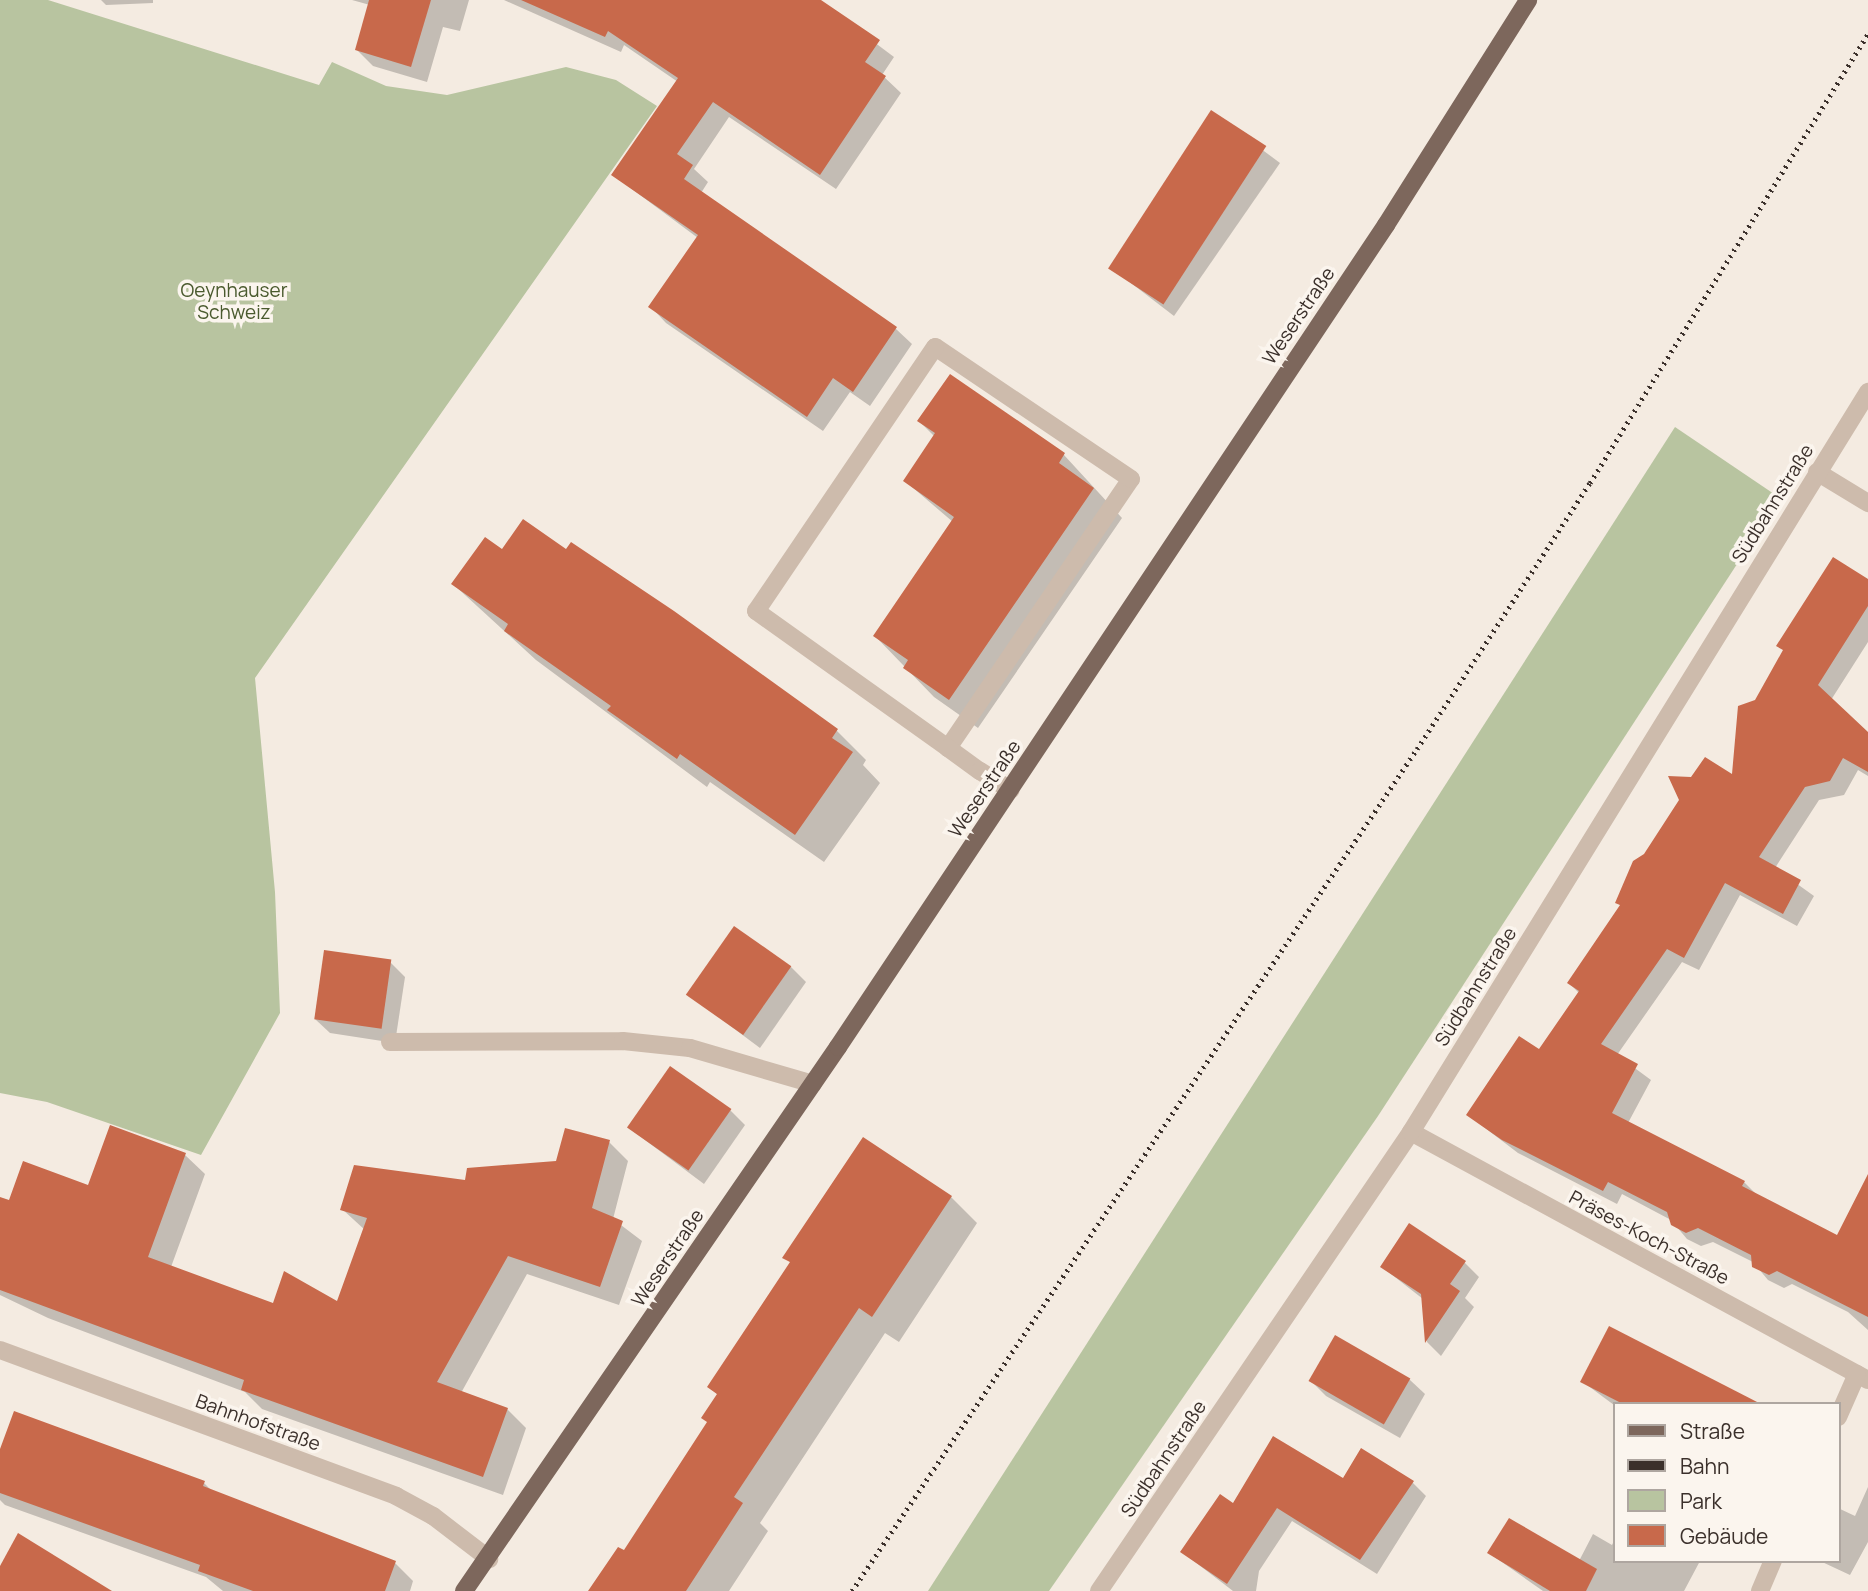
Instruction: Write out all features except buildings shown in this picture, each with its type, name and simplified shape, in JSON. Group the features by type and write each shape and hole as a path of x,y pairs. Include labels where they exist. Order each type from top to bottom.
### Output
{"main road":[{"name":"Weserstraße","path":"464,1591 489,1559 813,1084 1010,790 1379,235 1528,0"}],"street":[{"path":"948,748 1130,479 935,347 756,611 948,748 1010,790"},
{"name":"Südbahnstraße","path":"1099,1591 1411,1132 1868,392"},
{"path":"1817,472 1868,503"},
{"path":"390,1042 623,1041 690,1048 813,1084"},
{"name":"Präses-Koch-Straße","path":"1411,1132 1863,1377"},
{"name":"Bahnhofstraße","path":"0,1350 396,1496 432,1516 489,1559"},
{"path":"1840,1414 1863,1377"},
{"path":"1760,1591 1772,1563"}],"green space":[{"name":"Oeynhauser Schweiz","path":"0,0 48,0 319,85 332,62 386,86 447,95 566,67 616,80 657,106 255,678 275,892 280,1013 201,1155 47,1102 0,1093"},
{"path":"1675,427 1780,498 1378,1116 1049,1591 928,1591"}],"railway":[{"path":"852,1591 1417,749 1590,483 1868,34"}]}
